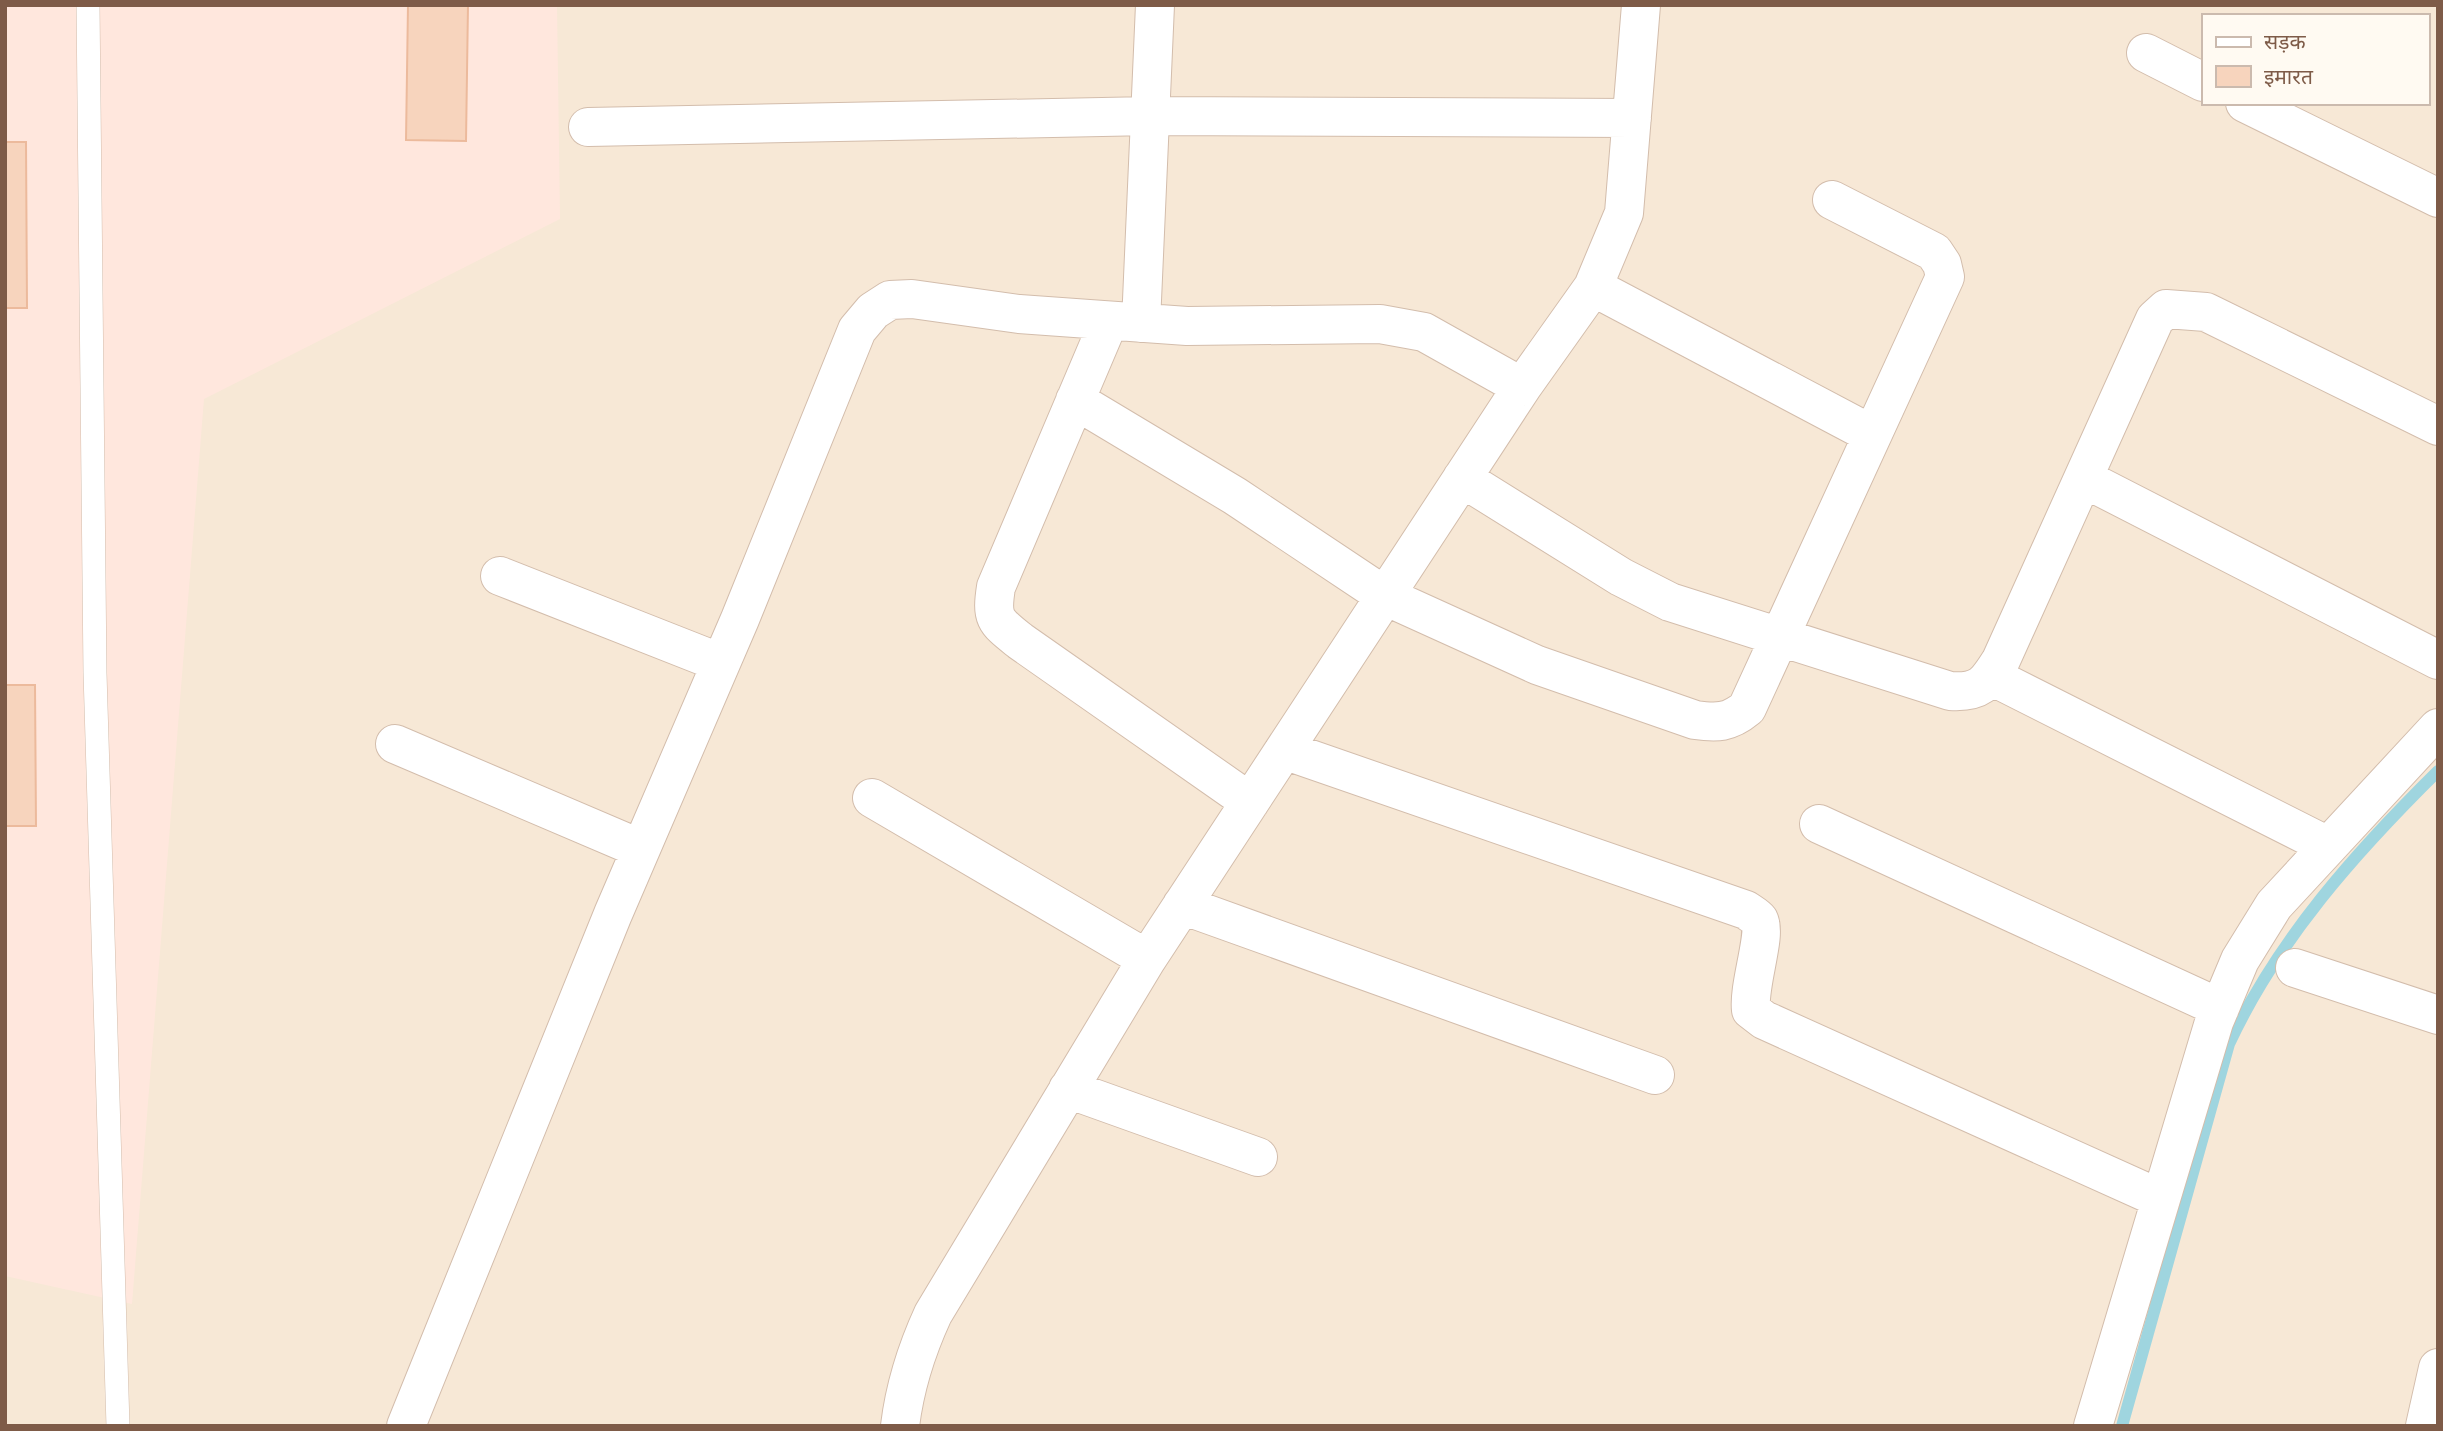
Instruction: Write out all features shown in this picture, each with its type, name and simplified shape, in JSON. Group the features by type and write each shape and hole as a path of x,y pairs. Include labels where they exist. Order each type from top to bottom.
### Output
{"street":[{"path":"1155,5 1151,116 1125,322 1075,400 996,587 992,610 997,623 1250,802"},
{"path":"900,1426 905,1389 916,1351 933,1314 1147,959 1522,387 1593,287 1624,213 1641,5"},
{"path":"2146,53 2202,81"},
{"path":"2249,105 2438,198"},
{"path":"588,127 1151,116 1632,118"},
{"path":"1075,400 1235,496 1385,596 1537,665 1695,720 1716,723 1733,720 1747,708 1945,276 1942,264 1934,252 1832,200"},
{"path":"1593,287 1871,434"},
{"path":"406,1426 641,849 721,663 857,331 873,311 890,300 912,299 1019,314 1125,322 1290,327 1380,324 1424,332 1522,387"},
{"path":"1462,478 1621,577 1658,596 1780,638 1950,691 1969,692 1981,687 1991,676 2085,479 2155,319 2166,309 2206,312 2438,426"},
{"path":"2085,479 2438,660"},
{"path":"500,576 721,663"},
{"path":"1991,676 2328,846"},
{"path":"2094,1426 2220,1008 2240,960 2274,905 2438,728"},
{"path":"395,744 641,849"},
{"path":"1284,750 1746,910 1758,918 1762,932 1749,992 1751,1010 1764,1020 2161,1199"},
{"path":"872,798 1147,959"},
{"path":"1819,824 2220,1008"},
{"path":"1182,905 1655,1074"},
{"path":"2295,968 2438,1014"},
{"path":"1068,1089 1258,1157"},
{"path":"2425,1426 2438,1368"}],"lane":[{"path":"88,5 95,673 118,1426"}],"shaded area":[{"path":"5,5 2438,5 2438,1426 5,1426"},
{"path":"5,5 557,5 560,219 204,399 132,1304 5,1276"}],"building":[{"path":"408,5 468,5 466,141 406,140"},
{"path":"5,142 26,142 27,308 5,308"},
{"path":"5,685 35,685 36,826 5,826"}],"waterway":[{"path":"2122,1426 2229,1044 2271,968 2321,898 2378,833 2438,771"}]}
